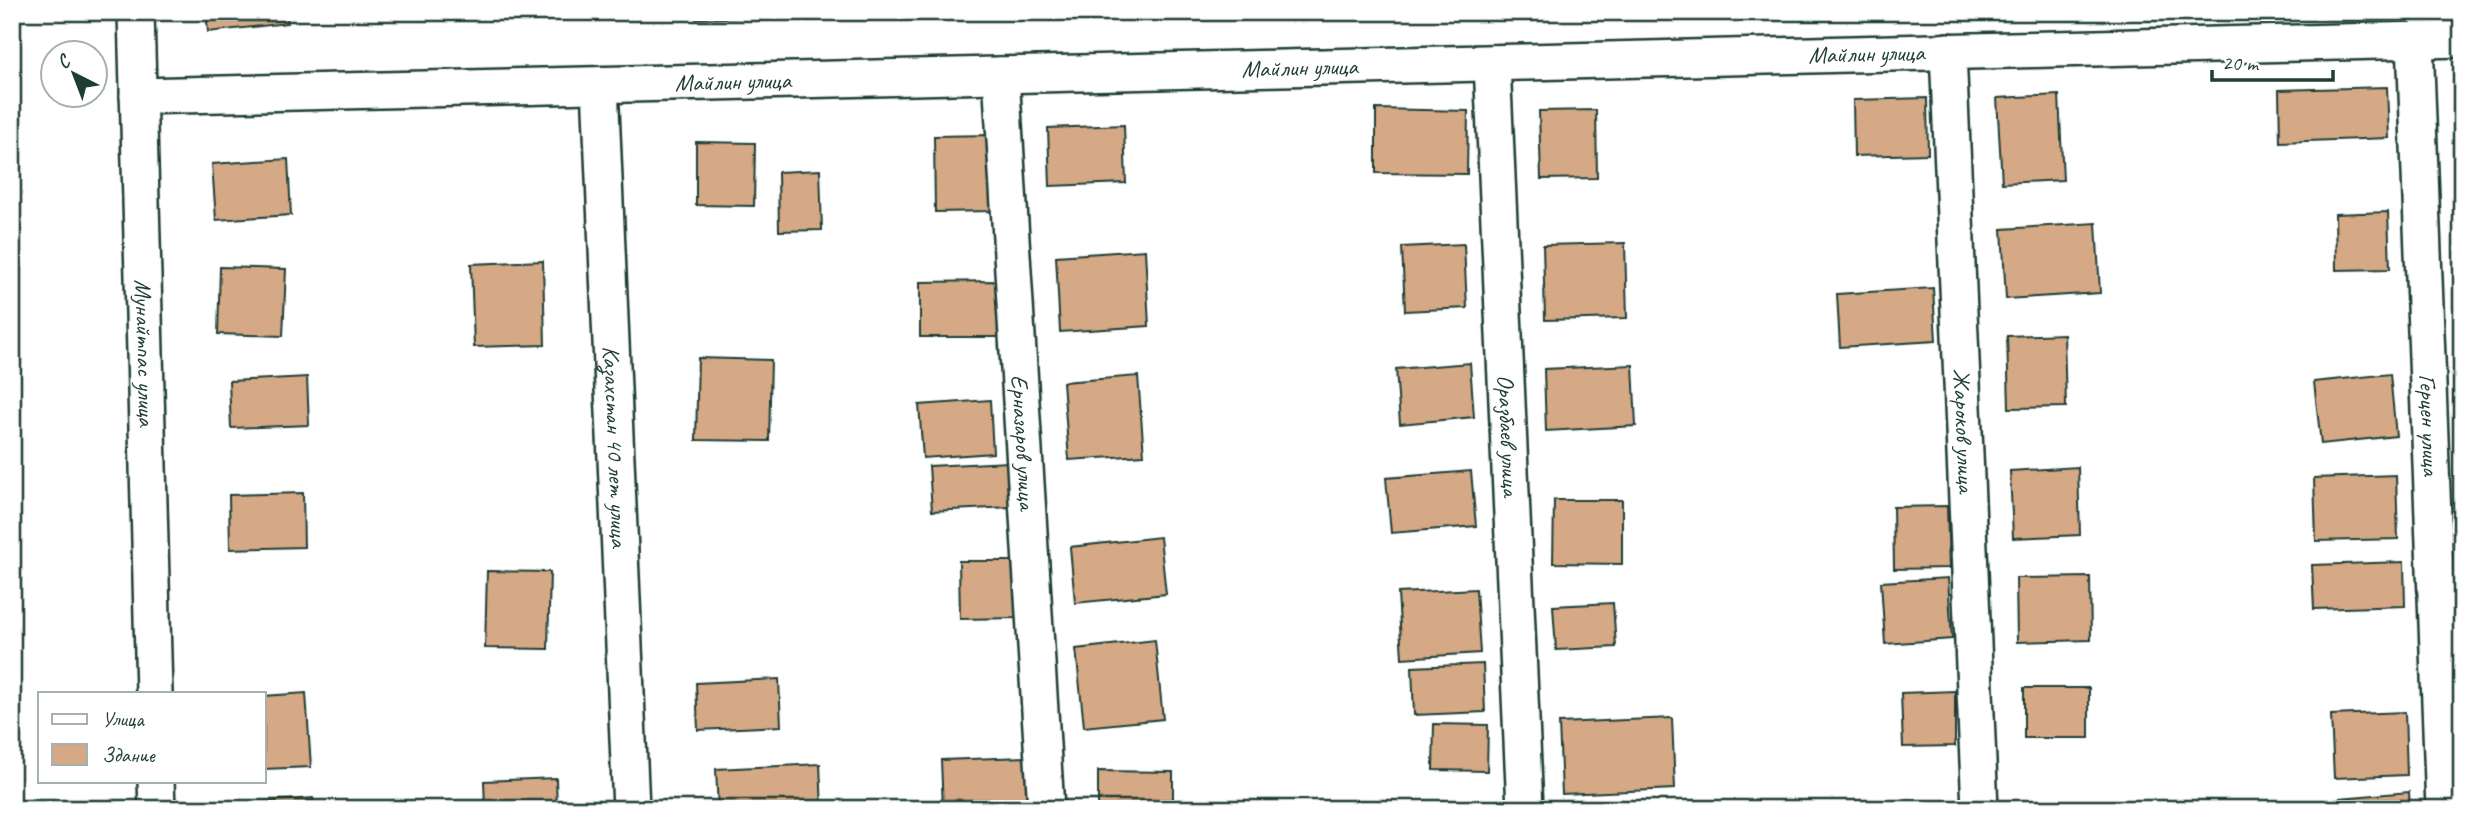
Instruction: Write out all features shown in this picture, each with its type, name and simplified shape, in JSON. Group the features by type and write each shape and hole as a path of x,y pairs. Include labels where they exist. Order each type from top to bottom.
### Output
{"street":[{"name":"Мунайтпас улица","path":"136,12 154,692"},
{"name":"Майлин улица","path":"138,96 2462,39"},
{"name":"Герцен улица","path":"2416,40 2444,809"},
{"name":"Жароков улица","path":"1948,51 1980,809"},
{"name":"Оразбаев улица","path":"1492,63 1525,809"},
{"name":"Ерназаров улица","path":"1001,75 1046,809"},
{"name":"Казахстан 40 лет улица","path":"600,85 631,809"},
{"path":"156,782 157,809"}],"building":[{"path":"206,12 286,12 288,23 208,32"},
{"path":"514,12 579,12 579,17 514,19"},
{"path":"696,12 786,12 786,17 696,19"},
{"path":"2387,87 2389,138 2280,142 2279,90"},
{"path":"2059,95 2063,180 2002,183 1997,98"},
{"path":"1927,98 1928,154 1854,156 1853,100"},
{"path":"2462,108 2462,166 2461,166"},
{"path":"1376,109 1468,111 1467,174 1376,173"},
{"path":"1596,110 1597,178 1541,179 1539,111"},
{"path":"1124,125 1126,183 1050,186 1048,128"},
{"path":"992,135 993,211 935,212 934,136"},
{"path":"696,142 755,143 754,206 696,205"},
{"path":"288,159 291,215 216,220 212,164"},
{"path":"820,170 822,230 779,231 778,172"},
{"path":"2388,212 2390,269 2336,270 2335,214"},
{"path":"2096,223 2100,293 2006,299 2002,229"},
{"path":"1625,243 1627,318 1545,320 1543,245"},
{"path":"1464,244 1467,308 1405,311 1402,247"},
{"path":"1145,250 1149,326 1060,332 1056,256"},
{"path":"543,261 545,345 474,347 471,264"},
{"path":"220,267 286,269 283,336 218,334"},
{"path":"998,281 999,337 920,337 920,282"},
{"path":"1933,288 1936,341 1840,347 1837,294"},
{"path":"2064,334 2066,407 2009,408 2007,336"},
{"path":"698,358 771,360 769,441 696,440"},
{"path":"1470,363 1474,417 1400,424 1396,369"},
{"path":"1633,365 1636,426 1546,431 1544,369"},
{"path":"2390,374 2396,436 2321,444 2314,382"},
{"path":"1138,376 1144,455 1069,460 1063,382"},
{"path":"307,377 309,425 231,428 229,381"},
{"path":"990,400 993,453 923,458 919,405"},
{"path":"1009,462 1011,507 932,511 929,466"},
{"path":"2078,467 2080,535 2013,538 2010,471"},
{"path":"1471,471 1476,526 1391,533 1386,478"},
{"path":"2396,475 2398,539 2316,541 2314,478"},
{"path":"303,493 304,547 230,549 229,495"},
{"path":"1554,500 1622,500 1622,564 1553,563"},
{"path":"1947,506 1949,568 1894,569 1893,507"},
{"path":"1160,537 1166,594 1075,603 1070,547"},
{"path":"959,561 1017,561 1018,618 960,619"},
{"path":"2404,562 2405,606 2314,609 2312,565"},
{"path":"487,571 550,572 548,649 485,648"},
{"path":"2090,577 2091,640 2017,642 2016,578"},
{"path":"1948,578 1952,639 1885,644 1881,582"},
{"path":"1476,589 1480,653 1402,658 1398,593"},
{"path":"1613,603 1616,647 1556,650 1553,606"},
{"path":"1155,640 1163,719 1084,727 1076,649"},
{"path":"1483,664 1485,712 1414,715 1412,667"},
{"path":"779,679 781,726 698,730 696,683"},
{"path":"2024,688 2089,688 2089,738 2024,738"},
{"path":"1955,691 1955,746 1903,747 1901,693"},
{"path":"306,693 311,767 266,769 266,696"},
{"path":"2405,712 2407,775 2334,778 2331,715"},
{"path":"1672,718 1675,789 1562,794 1559,723"},
{"path":"1434,724 1488,725 1487,771 1433,770"},
{"path":"1026,757 1028,809 943,809 941,760"},
{"path":"820,764 822,809 718,809 716,769"},
{"path":"1098,771 1173,772 1173,809 1098,809"},
{"path":"556,778 557,809 485,809 484,781"},
{"path":"2409,792 2410,809 2341,809 2340,798"},
{"path":"313,798 314,809 235,809 234,804"},
{"path":"2087,802 2087,809 2025,809 2025,803"}]}
